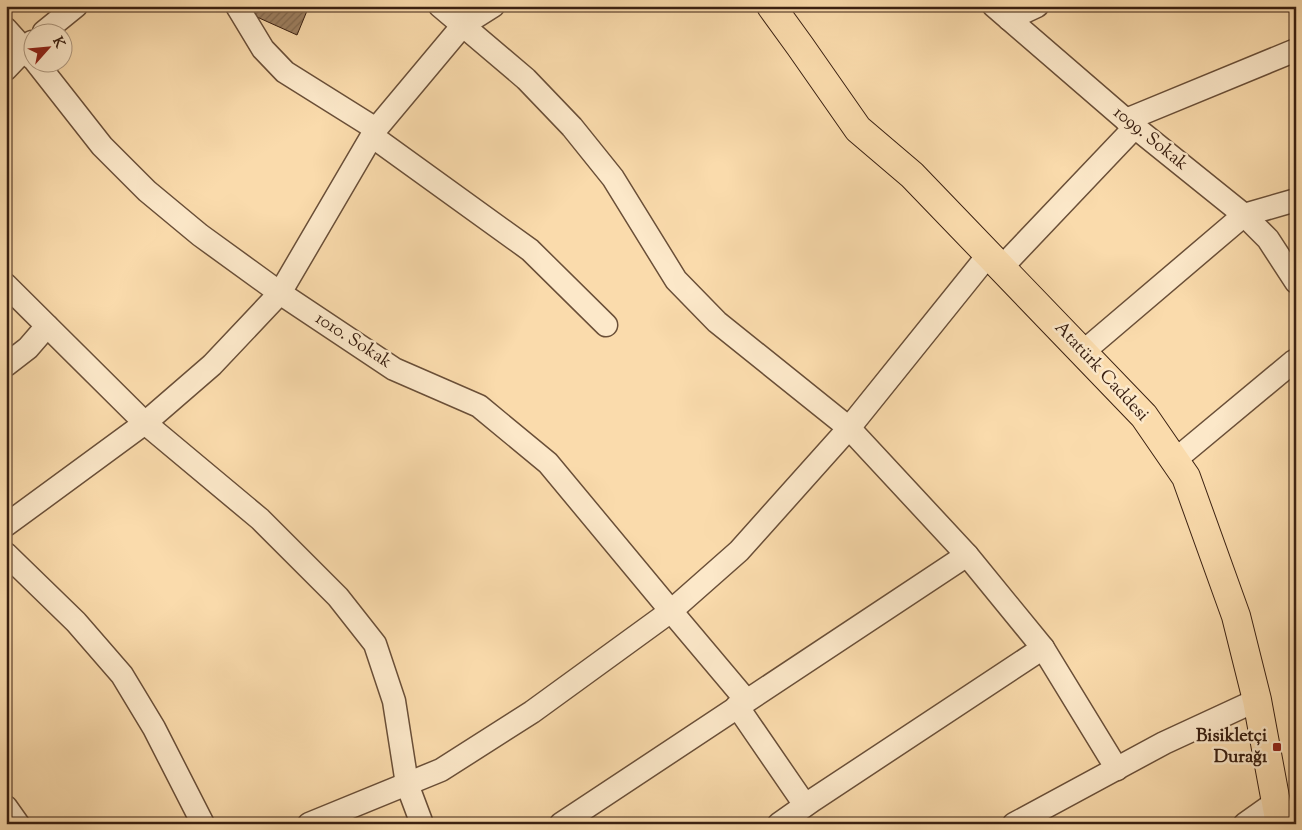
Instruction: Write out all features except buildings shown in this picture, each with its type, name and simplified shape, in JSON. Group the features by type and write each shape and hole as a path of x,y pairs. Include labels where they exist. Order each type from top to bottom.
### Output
{"main road":[{"name":"Atatürk Caddesi","path":"770,6 858,130 912,175 1144,416 1186,477 1236,616 1257,700 1278,813"}],"street":[{"path":"56,22 76,6"},
{"path":"237,6 263,49 285,72 374,132 530,250 606,325"},
{"path":"440,6 526,79 572,127 613,178 676,280 717,322 849,428 967,555 1043,648 1117,768"},
{"path":"6,525 145,423 212,364 280,294 374,132 463,25 493,6"},
{"path":"1001,13 1037,6"},
{"name":"1099. Sokak","path":"1001,13 1131,124 1244,215 1268,239 1296,282"},
{"name":"1010. Sokak","path":"6,29 22,44"},
{"path":"309,824 440,770 532,712 670,611 739,551 995,261 1131,124 1296,50"},
{"path":"6,69 22,59"},
{"name":"1010. Sokak","path":"46,72 102,146 147,191 200,234 280,294 394,369 479,406 548,463 670,611 742,703 805,805"},
{"path":"1083,352 1244,215 1296,200"},
{"path":"6,285 145,423 260,519 338,597 375,644 394,701 407,784 422,824"},
{"path":"6,365 28,348 47,326"},
{"path":"1175,460 1295,359"},
{"path":"6,554 76,622 122,675 154,728 203,824"},
{"path":"561,824 967,555"},
{"path":"779,824 1043,648"},
{"path":"1014,824 1164,743 1257,700"},
{"path":"6,808 18,824"},
{"path":"1245,824 1278,813"}],"place":[{"name":"Bisikletçi Durağı","path":"1277,747"}]}
